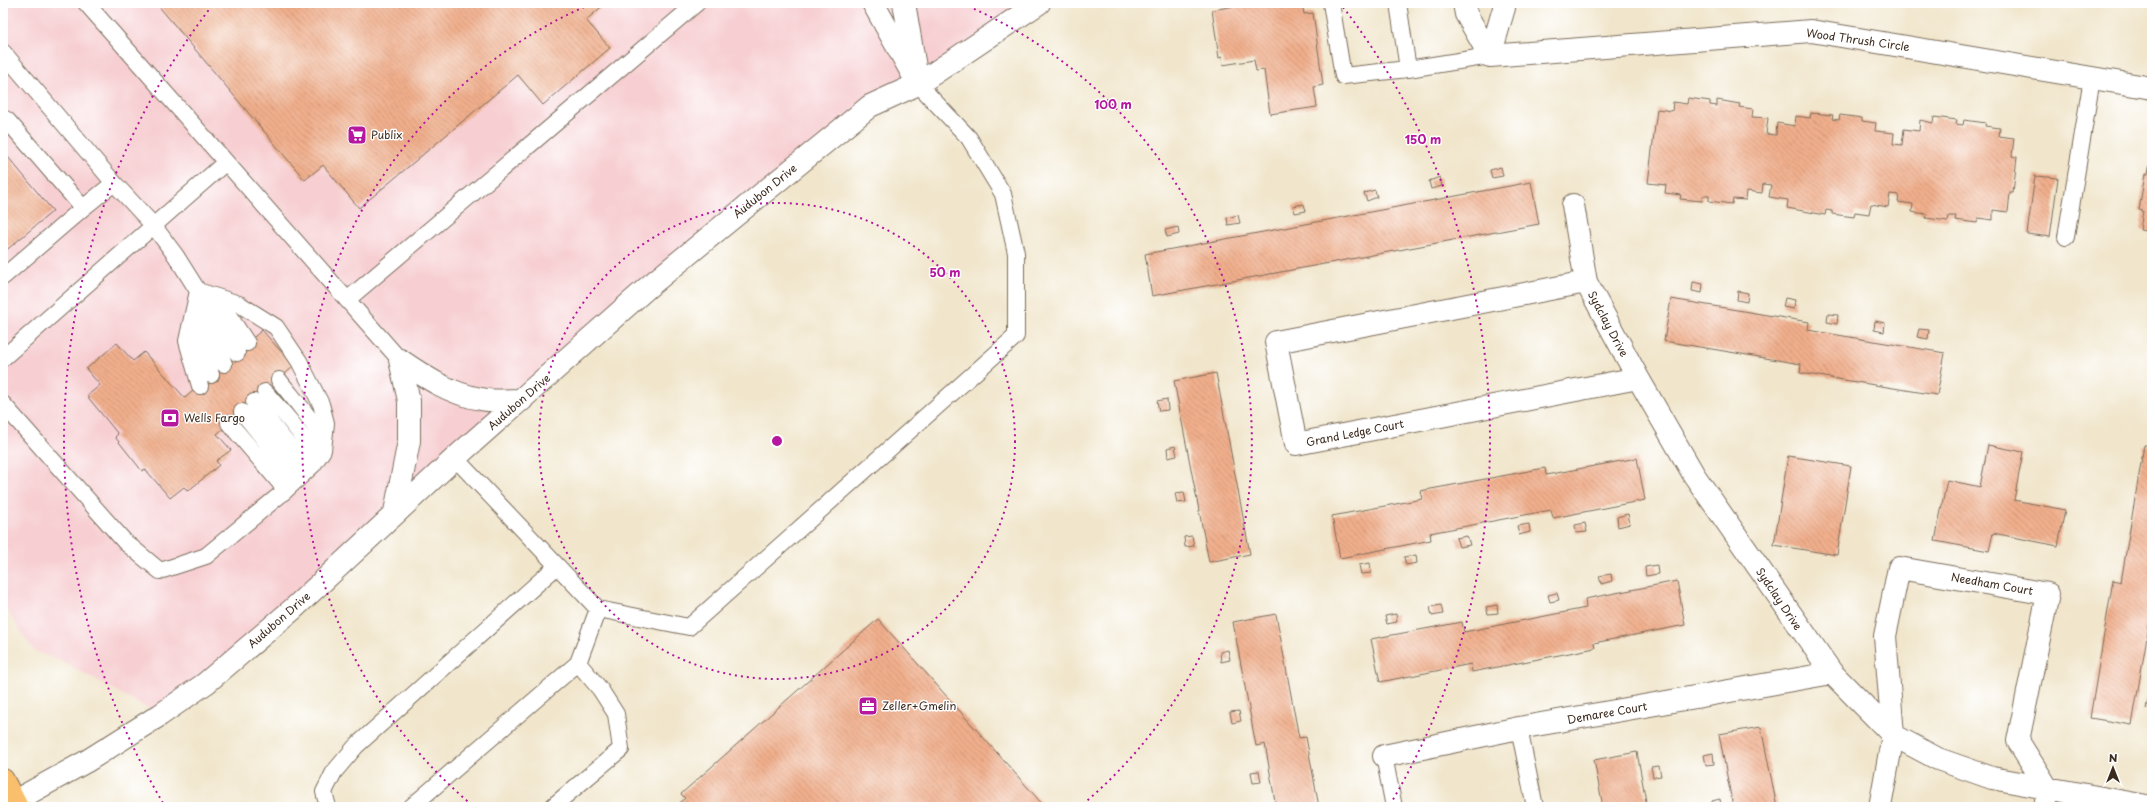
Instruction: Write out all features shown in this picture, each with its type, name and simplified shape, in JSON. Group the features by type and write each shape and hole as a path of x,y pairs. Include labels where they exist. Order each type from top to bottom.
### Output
{"main road":[{"path":"3,780 12,805"}],"street":[{"path":"873,3 918,84"},
{"path":"904,3 918,84"},
{"name":"Audubon Drive","path":"12,805 87,761 160,715 206,683 293,609 395,512 646,288 870,106 918,84 1040,3"},
{"path":"1464,3 1466,14 1490,56"},
{"path":"1490,56 1504,8 1504,3"},
{"name":"Wood Thrush Circle","path":"1490,56 1812,31 2152,88"},
{"name":"Sydclay Drive","path":"1573,205 1586,282 1638,378 1694,475 1832,673 1892,736 1938,759 2046,798 2152,807"},
{"name":"Grand Ledge Court","path":"1586,282 1276,342 1296,444 1638,378"},
{"path":"400,360 439,385 460,393 482,400 522,400"},
{"path":"395,512 409,441 409,401 400,360"},
{"name":"Needham Court","path":"1892,736 1885,636 1899,568 2048,594 2018,741 2046,798"},
{"name":"Demaree Court","path":"1384,756 1520,728 1832,673"},
{"path":"1880,807 1892,736"}],"lane":[{"path":"86,3 400,360"},
{"path":"347,300 697,3"},
{"path":"1331,3 1343,76 1408,69 1490,56"},
{"path":"1398,3 1408,69"},
{"path":"3,52 114,183 153,225 176,256 198,291 211,334 224,364"},
{"path":"2066,236 2092,78"},
{"path":"455,458 598,609 689,627 1016,336 1016,253 1003,194 969,138 918,84"},
{"path":"3,118 7,120 83,208"},
{"path":"3,358 226,162"},
{"path":"3,277 114,183"},
{"path":"198,291 229,316 242,348"},
{"path":"198,291 205,380"},
{"path":"3,404 125,542 160,571 206,556 300,477 324,450 326,423 321,404 299,361 276,327 240,304 198,291"},
{"path":"278,380 320,435 324,450"},
{"path":"259,397 306,441 311,452 300,477"},
{"path":"242,412 300,477"},
{"path":"229,423 300,477"},
{"path":"328,807 324,792 334,772 356,746 558,566"},
{"path":"411,807 578,663 598,609"},
{"path":"552,807 620,749 616,714 600,689 578,663"},
{"path":"1520,728 1535,807"},
{"path":"1384,756 1394,807"}],"shaded area":[{"path":"3,3 1039,3 870,106 160,715 63,662 34,651 11,617 3,602"}],"building":[{"name":"Publix","path":"156,3 606,3 586,20 610,48 543,105 518,75 359,208 323,165 305,180"},
{"path":"1252,3 1302,3 1304,14 1313,13 1323,85 1314,87 1317,107 1270,114 1264,70 1256,71 1254,60 1223,65 1222,57 1219,58 1212,10"},
{"path":"1688,98 1710,101 1710,105 1717,106 1717,100 1740,104 1739,107 1753,109 1752,117 1768,118 1766,134 1776,135 1777,123 1795,126 1796,116 1810,118 1811,113 1833,115 1832,119 1839,120 1840,115 1862,118 1862,121 1876,123 1875,131 1894,133 1893,144 1902,145 1904,129 1919,131 1920,120 1933,123 1934,117 1957,120 1956,124 1963,125 1964,120 1986,123 1985,126 2000,128 1999,136 2014,138 2012,156 2017,157 2013,193 2010,193 2008,212 1993,210 1993,220 1978,218 1977,223 1955,220 1956,216 1949,216 1948,221 1926,218 1927,214 1912,212 1913,204 1898,202 1899,195 1890,194 1888,207 1871,204 1869,214 1855,212 1854,217 1832,214 1832,211 1826,210 1825,215 1787,208 1788,200 1769,197 1771,185 1763,184 1762,193 1747,191 1746,200 1733,199 1732,204 1709,201 1709,196 1703,196 1702,201 1680,199 1681,195 1665,193 1666,185 1648,183 1657,109 1672,111 1673,102 1687,104"},
{"path":"3,151 53,211 3,253"},
{"path":"2151,157 2152,232 2140,230 2143,211 2139,210 2145,174 2148,174"},
{"path":"1501,167 1503,176 1492,178 1490,170"},
{"path":"2035,176 2058,178 2050,237 2027,234"},
{"path":"1440,177 1442,186 1431,189 1429,181"},
{"path":"1531,182 1539,224 1152,296 1145,254"},
{"path":"1375,190 1377,197 1367,201 1364,193"},
{"path":"1304,204 1306,211 1295,213 1293,206"},
{"path":"1238,215 1240,223 1228,225 1227,218"},
{"path":"1178,227 1179,234 1167,237 1165,230"},
{"path":"1693,282 1703,284 1702,293 1692,291"},
{"path":"1738,291 1748,293 1747,302 1737,300"},
{"path":"1785,298 1795,300 1794,309 1783,307"},
{"path":"1671,299 1809,322 1808,330 1945,353 1937,395 1800,373 1801,364 1664,341"},
{"path":"1828,314 1838,315 1837,324 1827,322"},
{"path":"1875,321 1885,323 1884,332 1874,330"},
{"path":"1919,329 1929,330 1928,339 1917,337"},
{"name":"Wells Fargo","path":"262,330 294,366 217,434 231,450 216,461 219,465 188,491 184,487 170,498 145,469 142,471 115,437 118,434 87,396 100,385 86,369 117,343 133,361 144,352 185,398"},
{"path":"1216,373 1250,554 1209,562 1174,381"},
{"path":"1167,399 1168,410 1159,411 1157,401"},
{"path":"1988,445 2023,452 2014,500 2065,510 2058,546 1993,533 1989,551 1935,541 1947,480 1980,487"},
{"path":"2144,445 2152,446 2152,607 2132,725 2090,718 2113,580 2121,582"},
{"path":"1175,446 1177,456 1168,458 1167,448"},
{"path":"1788,456 1851,466 1837,555 1774,545"},
{"path":"1637,458 1645,500 1553,518 1551,510 1430,533 1431,540 1340,558 1332,516 1422,499 1420,491 1545,468 1546,475"},
{"path":"1184,492 1186,502 1177,503 1175,493"},
{"path":"1628,514 1630,524 1618,527 1617,517"},
{"path":"1585,523 1587,532 1576,533 1575,525"},
{"path":"1529,524 1530,532 1519,535 1517,526"},
{"path":"1192,536 1194,546 1185,547 1184,537"},
{"path":"1467,536 1470,545 1459,547 1456,538"},
{"path":"1416,555 1417,563 1406,565 1404,557"},
{"path":"1370,563 1371,573 1361,574 1359,565"},
{"path":"1657,565 1658,574 1646,576 1645,567"},
{"path":"1611,574 1612,581 1601,584 1599,576"},
{"path":"1677,581 1685,625 1594,643 1595,648 1472,672 1471,664 1380,682 1371,639 1462,622 1464,632 1586,608 1585,599"},
{"path":"1557,593 1559,600 1550,602 1548,595"},
{"path":"1441,605 1443,614 1432,616 1430,607"},
{"path":"1497,605 1498,613 1488,614 1486,607"},
{"path":"1276,614 1299,738 1306,737 1319,807 1276,807 1265,744 1256,746 1233,622"},
{"path":"1396,614 1397,622 1387,624 1385,616"},
{"name":"Zeller+Gmelin","path":"878,619 1045,807 675,807 685,798 681,794"},
{"path":"1228,650 1230,660 1221,662 1220,652"},
{"path":"2148,699 2152,700 2152,710 2146,709"},
{"path":"1239,711 1241,721 1232,723 1230,712"},
{"path":"1761,727 1777,807 1733,807 1719,734"},
{"path":"1637,752 1647,807 1603,807 1594,760"},
{"path":"1713,753 1714,764 1706,765 1704,755"},
{"path":"1659,766 1661,776 1653,777 1651,767"},
{"path":"1259,771 1261,782 1253,783 1251,772"},
{"path":"1720,799 1721,807 1713,807 1712,801"}],"place":[{"name":"Publix","path":"357,135"},
{"name":"Wells Fargo","path":"170,418"},
{"name":"Zeller+Gmelin","path":"868,706"}]}
